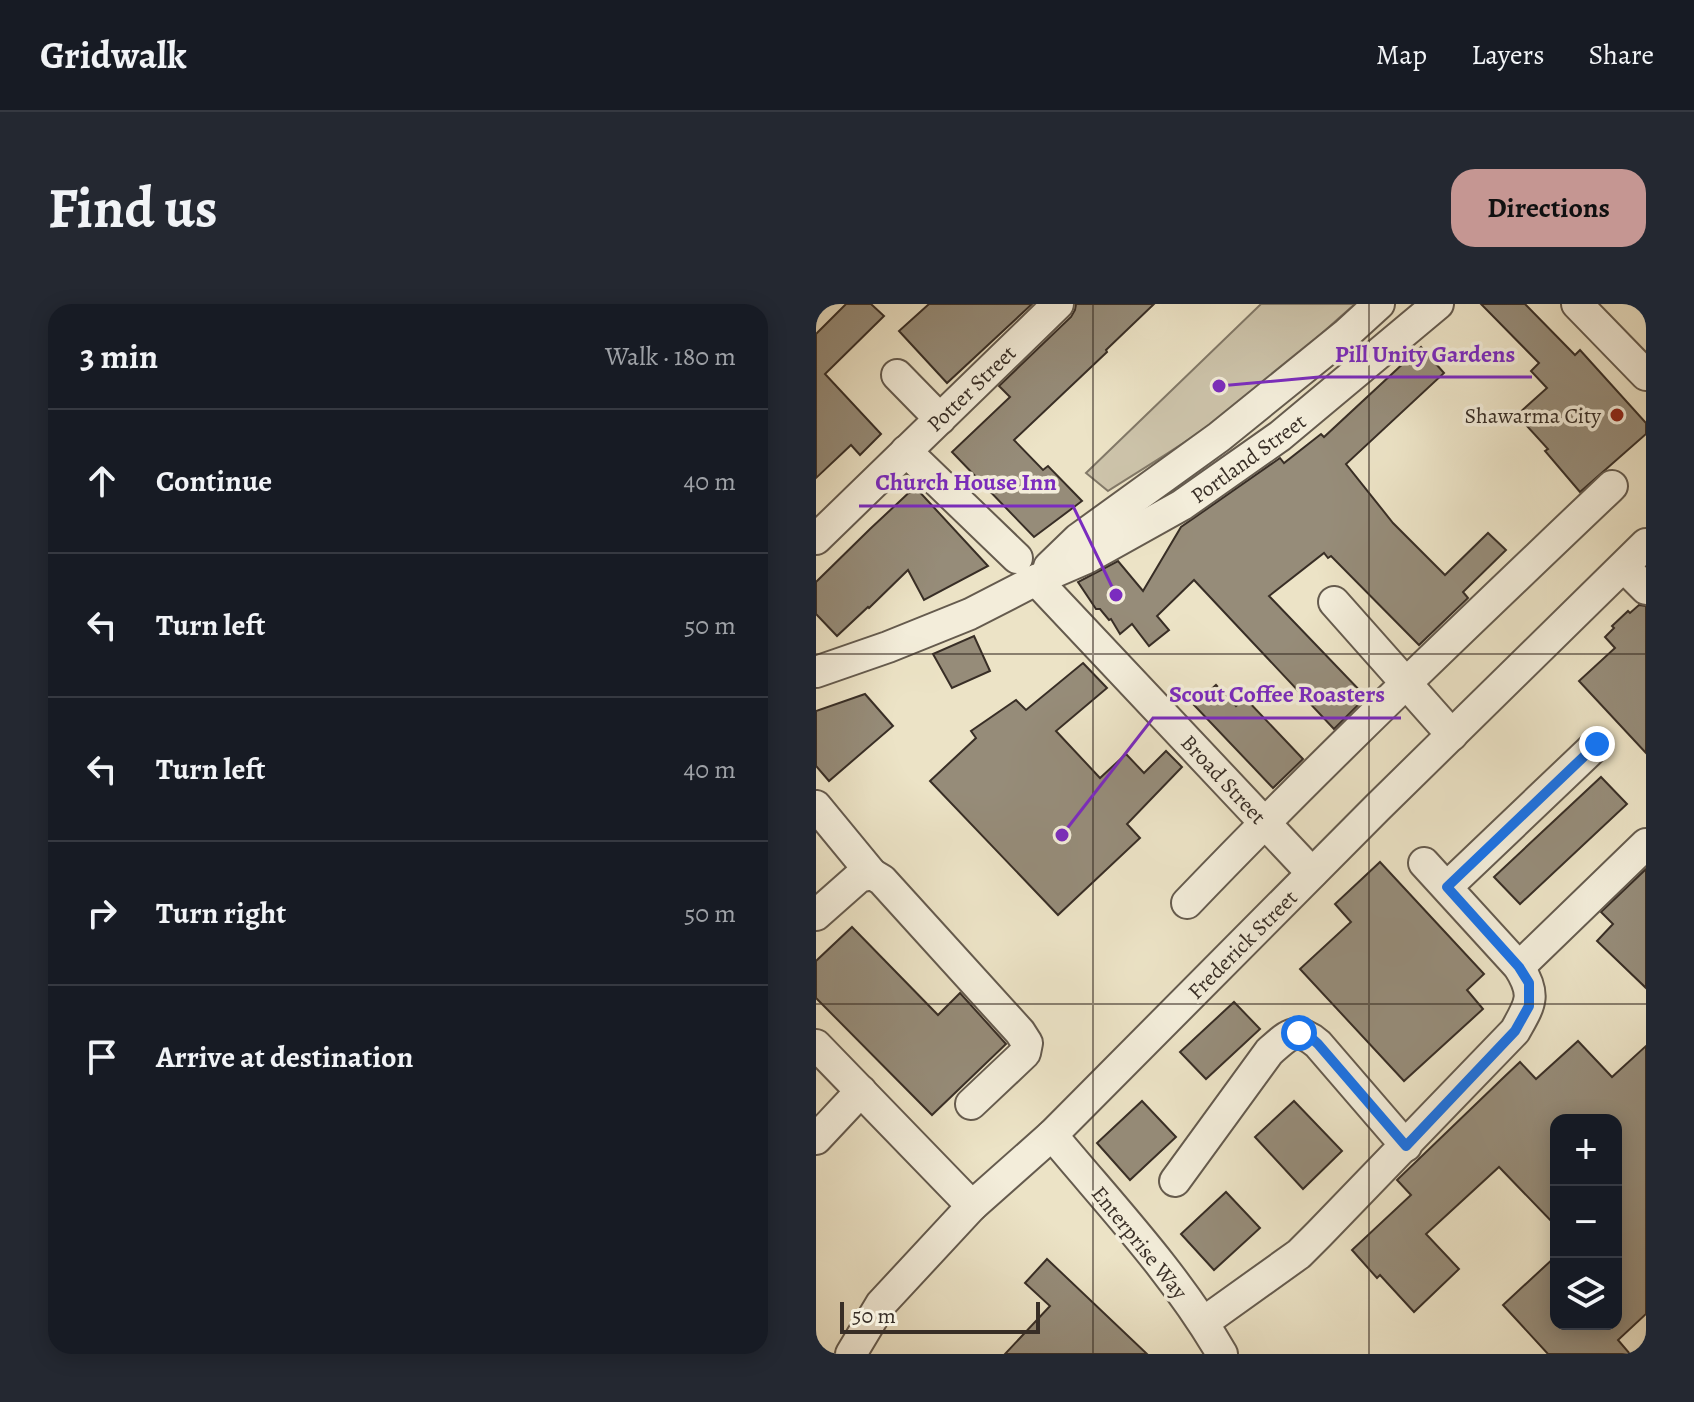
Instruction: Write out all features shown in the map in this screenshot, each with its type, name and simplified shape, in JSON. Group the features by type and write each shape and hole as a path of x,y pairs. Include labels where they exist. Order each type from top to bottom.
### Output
{"street":[{"name":"Potter Street","path":"816,539 1058,304"},
{"name":"Portland Street","path":"816,672 970,614 1027,569 1078,539 1219,437 1379,304"},
{"name":"Portland Street","path":"1027,569 1087,558 1182,505 1280,436 1438,304"},
{"path":"1577,304 1646,375"},
{"path":"1345,335 1368,363"},
{"path":"897,375 940,419"},
{"name":"Broad Street","path":"906,451 1027,569 1312,873"},
{"path":"1173,471 1182,505"},
{"path":"1187,903 1405,682 1612,486"},
{"name":"Frederick Street","path":"851,1354 881,1304 972,1206 1052,1135 1646,544"},
{"path":"1624,567 1646,589"},
{"path":"1334,602 1452,735"},
{"path":"1447,887 1597,744"},
{"path":"816,806 872,874 882,880 1027,1043 1025,1053 971,1104"},
{"path":"1519,967 1646,844"},
{"path":"1204,1322 1299,1254 1515,1031 1529,1006 1529,983 1519,967 1424,863"},
{"path":"816,915 859,877 872,874"},
{"path":"1175,1181 1269,1052 1284,1039 1299,1033 1308,1035 1318,1044 1406,1146"},
{"path":"816,1045 972,1206"},
{"path":"816,1139 861,1091"},
{"name":"Enterprise Way","path":"1052,1135 1166,1271 1204,1322 1222,1354"}],"shaded area":[{"path":"1261,304 1355,304 1237,405 1108,491 1086,473"}],"building":[{"path":"846,304 871,304 884,316 825,374 881,434 860,455 851,445 816,478 816,334"},
{"path":"929,304 1032,304 947,383 899,331"},
{"path":"1076,304 1154,304 1014,440 1043,470 1048,466 1082,501 1034,537 952,452 1010,397 999,386 1071,317"},
{"path":"1481,304 1525,304 1575,355 1580,350 1646,423 1646,434 1580,492 1545,451 1548,449 1517,415 1547,388 1531,371 1539,363"},
{"path":"1421,347 1444,373 1346,464 1393,523 1445,575 1488,533 1506,550 1463,592 1468,598 1419,645 1331,556 1328,558 1324,553 1269,596 1366,697 1334,729 1194,580 1157,616 1169,630 1149,646 1132,624 1120,634 1111,619 1096,609 1078,582 1118,561 1143,591 1181,527 1280,458 1284,463 1321,434 1324,437"},
{"path":"915,487 988,566 924,600 908,570 837,636 816,614 816,582"},
{"path":"1639,605 1646,606 1646,753 1579,681 1615,648 1605,637 1614,628 1612,626"},
{"path":"974,636 990,671 952,688 933,654"},
{"path":"1083,663 1107,688 1056,731 1100,778 1126,754 1144,773 1166,751 1182,767 1127,824 1140,838 1058,915 930,781 976,738 971,731 1016,700 1026,710"},
{"path":"1216,685 1236,706 1245,698 1303,759 1273,788 1194,705"},
{"path":"865,694 893,726 829,781 816,766 816,711"},
{"path":"1601,777 1627,804 1520,904 1494,877"},
{"path":"1380,862 1484,974 1467,990 1483,1009 1404,1081 1300,969 1351,922 1335,904"},
{"path":"1646,869 1646,988 1597,941 1613,924 1601,912"},
{"path":"852,927 938,1015 960,993 1006,1044 932,1115 816,998 816,961"},
{"path":"1234,1002 1260,1029 1206,1079 1180,1052"},
{"path":"1578,1041 1612,1077 1646,1046 1646,1314 1618,1340 1630,1354 1548,1354 1503,1305 1550,1262 1550,1330 1622,1330 1622,1114 1550,1114 1550,1220 1499,1167 1426,1234 1459,1269 1414,1312 1352,1250 1411,1195 1397,1180 1520,1062 1536,1079"},
{"path":"1142,1101 1176,1137 1130,1180 1097,1143"},
{"path":"1294,1101 1342,1151 1303,1189 1255,1137"},
{"path":"1226,1192 1260,1228 1214,1270 1181,1234"},
{"path":"1047,1259 1147,1354 1005,1354 1050,1306 1025,1283"}],"place":[{"name":"Pill Unity Gardens","path":"1219,386"},
{"name":"Shawarma City","path":"1617,415"},
{"name":"Church House Inn","path":"1116,595"},
{"name":"Scout Coffee Roasters","path":"1062,835"}],"route":[{"path":"1299,1033 1308,1035 1318,1044 1406,1146 1515,1031 1529,1006 1529,983 1519,967 1447,887 1597,744"}]}
